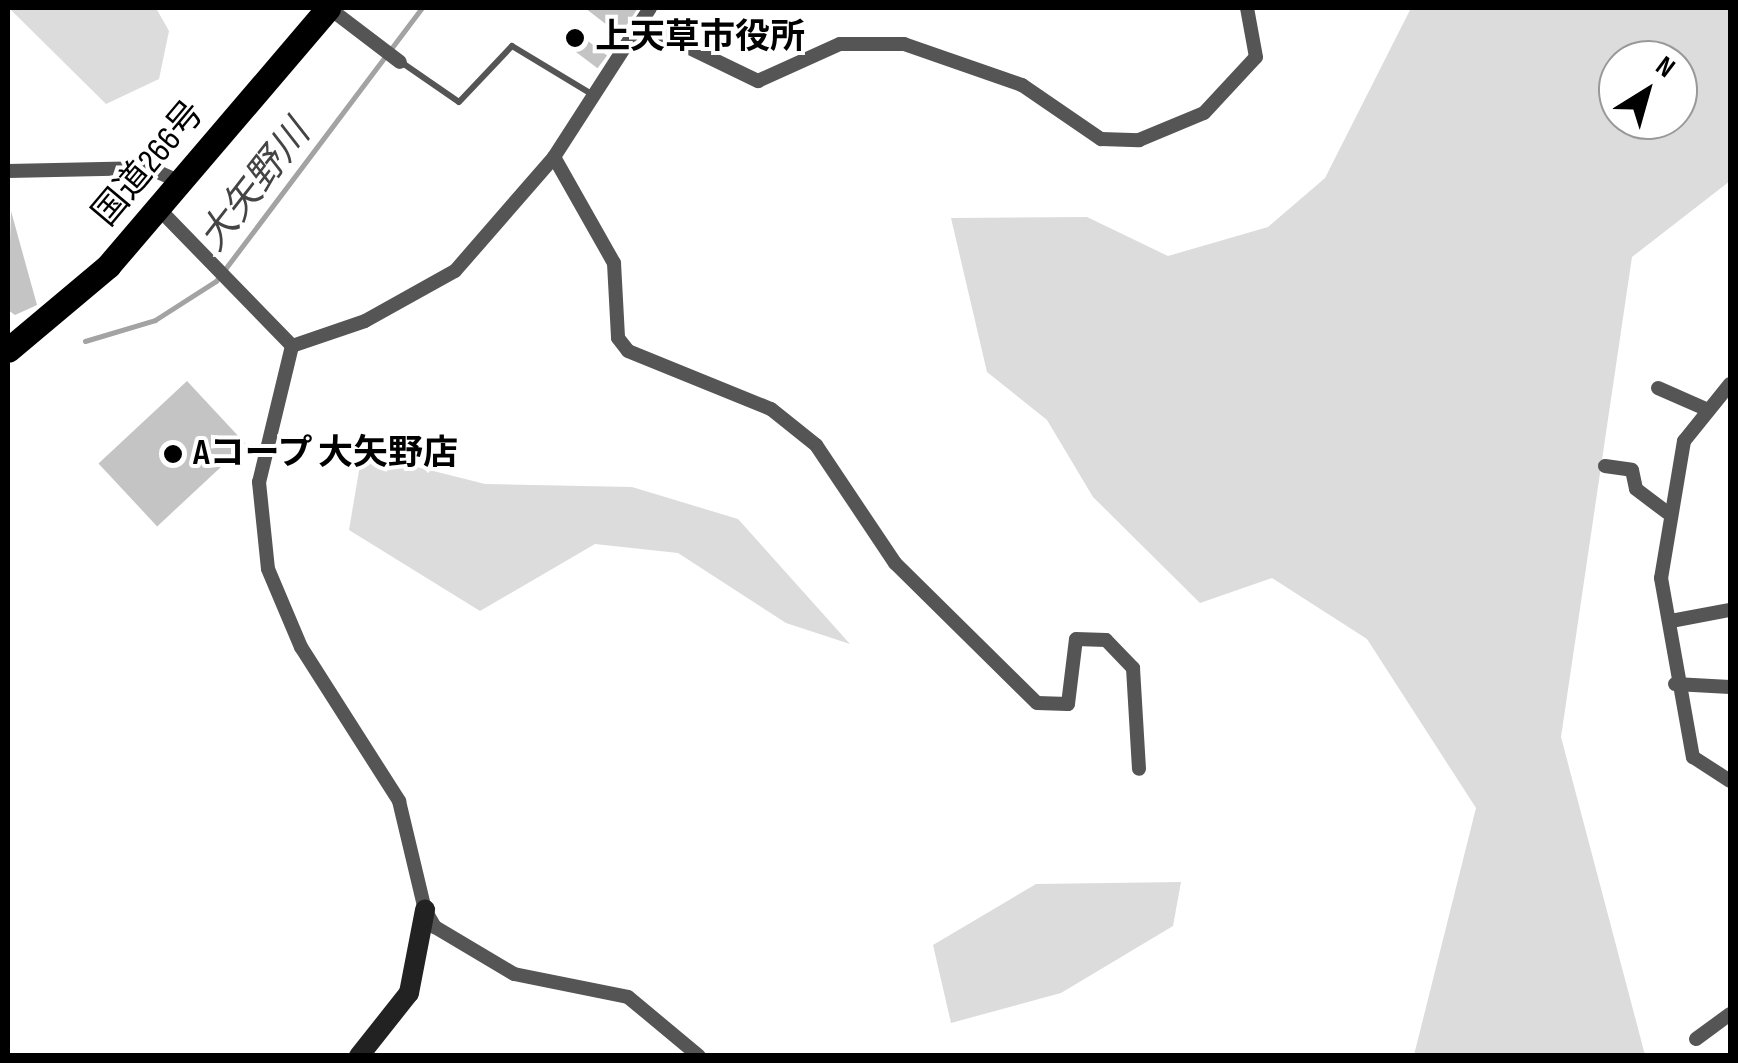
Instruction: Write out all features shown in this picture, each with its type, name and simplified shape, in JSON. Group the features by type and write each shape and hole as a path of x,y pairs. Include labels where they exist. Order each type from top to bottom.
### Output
{"highway":[{"name":"国道266号","path":"8,350 75,298 158,208 328,8"}],"street":[{"path":"328,8 400,62"},
{"path":"292,346 365,321 455,271 554,157 650,8"},
{"path":"642,25 758,81 840,44 904,44 1022,85 1101,139 1139,140 1204,113 1256,58 1246,8"},
{"path":"554,157 614,263 618,338 628,351 770,409 816,445 895,563 1037,703 1068,704 1076,638 1106,640 1133,668 1139,769"},
{"path":"8,172 149,168 180,182"},
{"path":"158,208 292,346"},
{"path":"292,346 259,482 268,569 301,647 399,801 425,910 435,927 514,974 628,997 698,1056"},
{"path":"1730,384 1684,441 1668,512 1661,578 1671,621 1675,684 1693,757 1730,781"},
{"path":"1658,388 1708,410"},
{"path":"1605,466 1632,470 1636,490 1668,512"},
{"path":"1671,621 1730,610"},
{"path":"1675,684 1730,687"},
{"path":"360,1056 408,992 425,910"},
{"path":"1696,1039 1730,1014"}],"lane":[{"path":"400,62 459,102 512,46 595,96"}],"shaded area":[{"path":"9,8 156,8 169,31 159,79 106,104"},
{"path":"1411,8 1730,8 1730,181 1632,257 1561,737 1645,1055 1414,1055 1476,808 1367,639 1272,578 1200,603 1093,497 1047,420 987,372 951,218 1087,217 1168,256 1268,227 1325,178"},
{"path":"362,453 485,484 632,487 738,519 850,644 786,623 678,553 595,544 480,611 349,530"},
{"path":"1181,882 1173,926 1061,993 951,1023 933,945 1036,884"}],"building":[{"path":"585,8 638,8 620,35"},
{"path":"572,29 607,55 598,68 562,42"},
{"path":"11,211 37,305 15,315 8,310"},
{"name":"Aコープ 大矢野店","path":"187,381 246,444 157,526 99,464"}],"waterway":[{"name":"大矢野川","path":"85,341 155,320 216,281 422,8"}],"place":[{"name":"上天草市役所","path":"575,38"},
{"name":"Aコープ 大矢野店","path":"173,454"}]}
